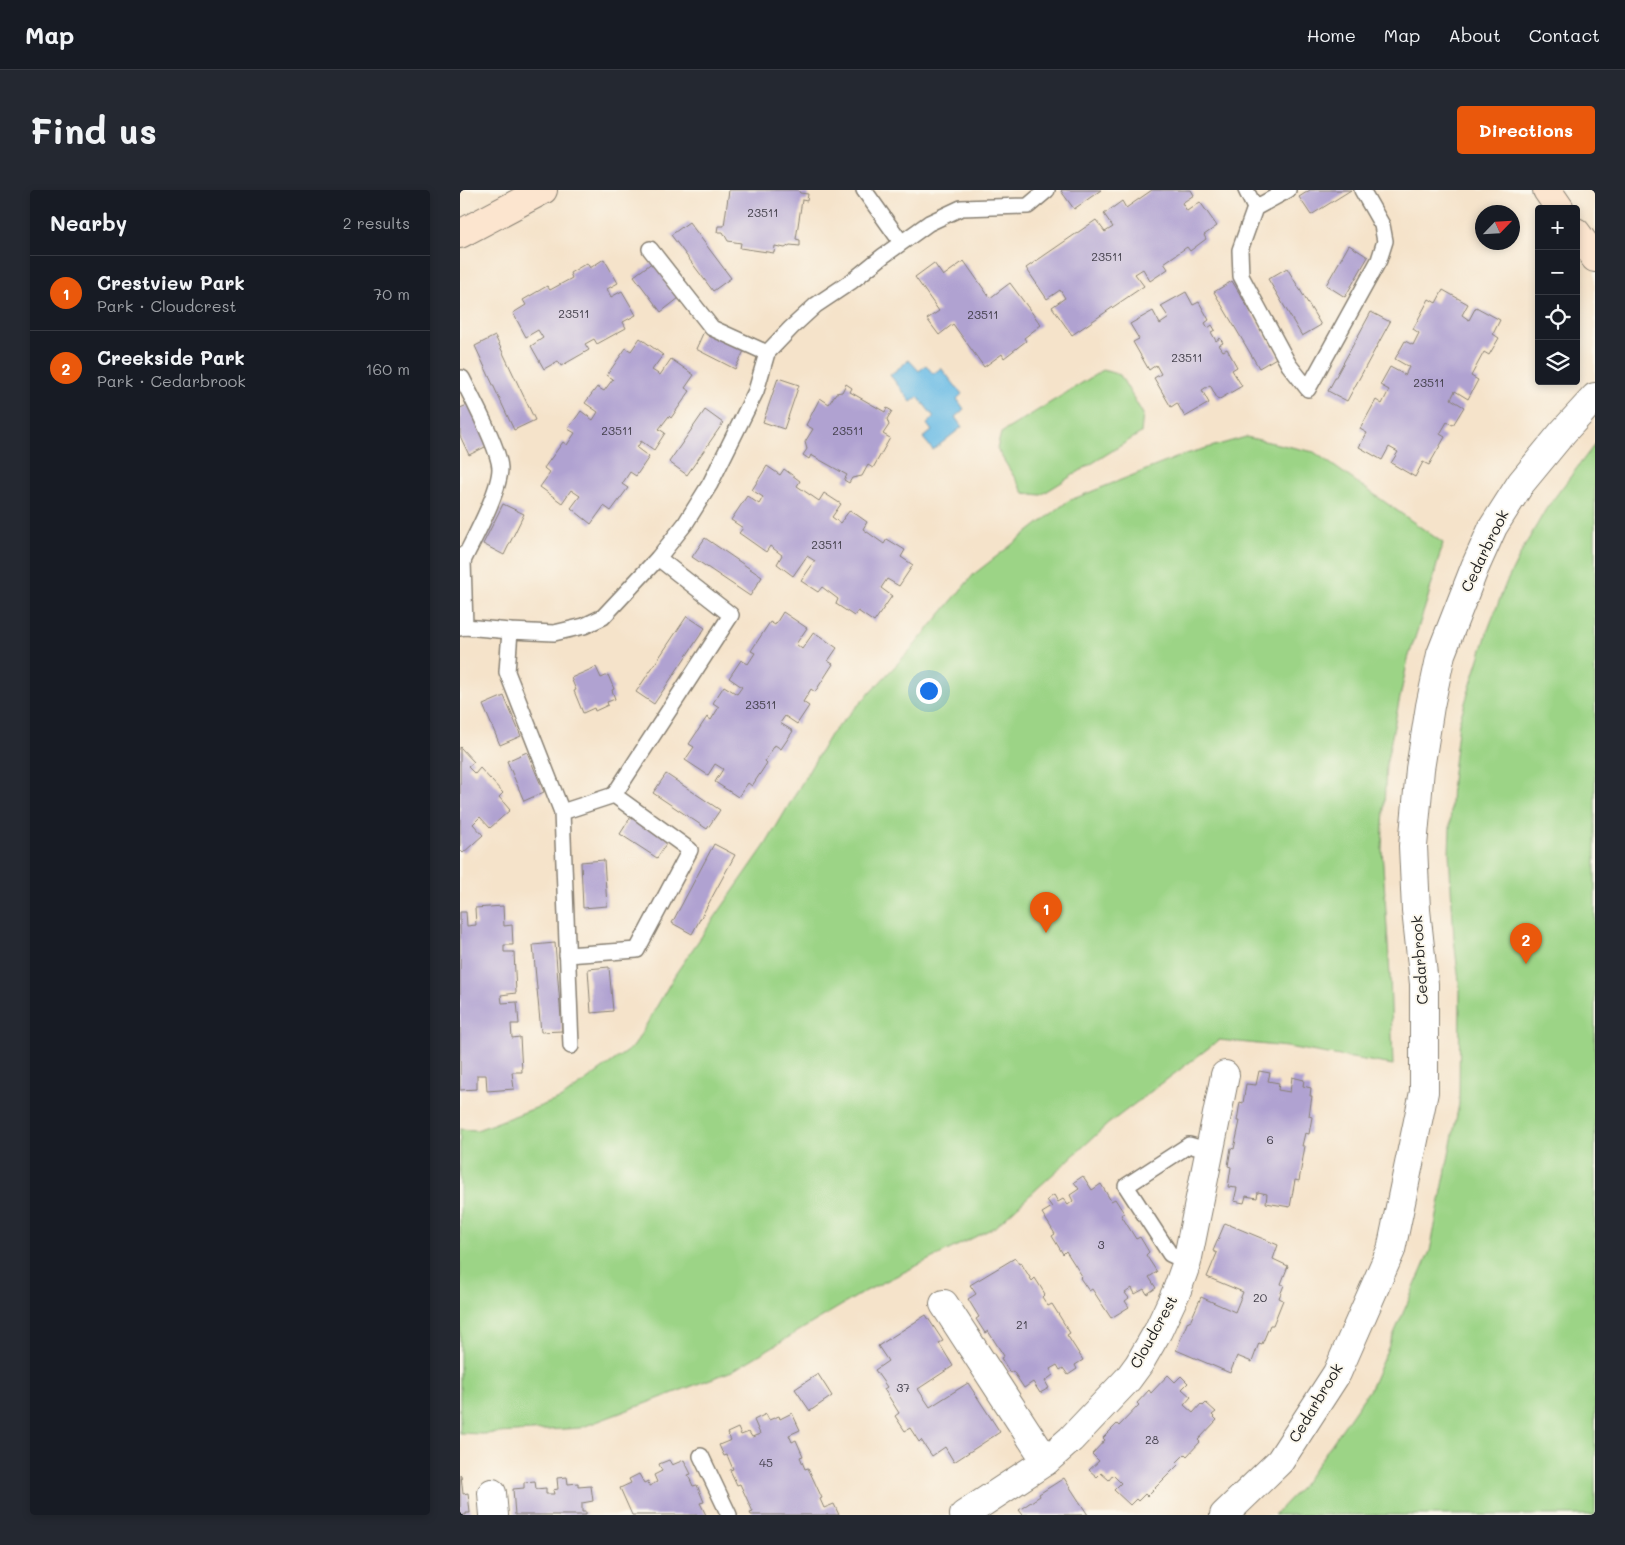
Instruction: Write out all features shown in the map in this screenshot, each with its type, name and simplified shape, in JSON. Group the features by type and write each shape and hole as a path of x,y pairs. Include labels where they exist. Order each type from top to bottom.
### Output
{"main road":[{"path":"460,234 543,190"},
{"path":"1547,190 1557,205"},
{"path":"1580,237 1595,258"}],"street":[{"name":"Cedarbrook","path":"1224,1515 1280,1461 1337,1373 1391,1250 1424,1092 1424,984 1416,910 1414,846 1420,769 1441,654 1475,566 1493,527 1521,483 1595,397"},
{"name":"Cloudcrest","path":"964,1515 1046,1461 1071,1439 1128,1379 1139,1364 1178,1290 1187,1262 1225,1075"},
{"path":"944,1304 1046,1461"}],"lane":[{"path":"864,190 901,242"},
{"path":"460,379 462,378 495,449 500,467 498,486 461,558 462,628 554,633 584,626 603,616 658,558 685,524 710,484 756,390 767,353 791,328 816,305 852,281 901,242 929,223 961,208 1028,206 1047,190"},
{"path":"1246,190 1255,208"},
{"path":"1288,190 1255,208 1240,250 1241,276 1288,365 1308,389 1380,260 1385,241 1382,225 1362,190"},
{"path":"650,249 712,328 767,353"},
{"path":"562,812 614,795 731,614 658,558"},
{"path":"510,632 507,672 562,812 570,1046"},
{"path":"567,955 637,950 690,850 614,795"},
{"path":"1187,1262 1170,1254 1126,1186 1189,1146 1210,1151"},
{"path":"701,1456 729,1515"}],"green space":[{"path":"1103,370 1120,375 1143,414 1141,433 1041,495 1024,493 997,449 1001,433"},
{"path":"1246,437 1314,452 1443,543 1408,659 1386,765 1382,849 1390,975 1393,1065 1287,1047 1219,1040 1108,1124 995,1227 864,1292 732,1371 580,1428 482,1434 460,1433 460,1129 477,1130 562,1098 634,1046 676,973 766,844 830,735 914,646 974,574 1068,501 1186,454"},
{"path":"1595,444 1595,1515 1274,1515 1302,1486 1370,1389 1430,1251 1459,1104 1460,990 1454,939 1449,852 1452,780 1459,722 1489,627 1506,583 1546,509"}],"water":[{"path":"909,360 919,371 926,365 933,374 941,368 962,394 957,399 964,409 955,417 962,427 933,450 923,438 932,431 927,424 934,417 918,397 911,402 890,375"}],"building":[{"path":"729,190 798,190 800,193 808,194 807,201 802,200 796,239 800,240 800,246 790,245 785,248 775,246 774,253 740,248 741,243 728,241 723,232 717,232 718,226 724,226"},
{"path":"1062,190 1101,190 1074,209"},
{"path":"1152,190 1191,190 1194,195 1182,203 1187,211 1200,202 1217,226 1204,235 1206,239 1190,251 1187,247 1164,263 1168,269 1150,281 1143,269 1135,274 1144,286 1072,335 1052,307 1065,298 1060,290 1047,299 1026,268 1096,220 1105,232 1113,227 1104,214 1122,201 1126,208"},
{"path":"1310,190 1351,190 1311,215 1299,197"},
{"path":"689,222 731,278 713,291 671,235"},
{"path":"1349,245 1368,257 1345,297 1326,285"},
{"path":"604,259 618,283 607,289 611,297 622,291 636,315 623,322 626,328 597,344 594,339 585,344 589,350 561,366 558,361 544,369 531,346 543,338 538,330 526,337 513,313 526,305 523,300 547,286 550,290 572,278 570,273 587,263 590,268"},
{"path":"964,261 990,298 1010,283 1041,325 1024,338 1026,341 1004,358 1002,354 984,367 953,324 939,335 927,319 939,311 915,277 934,263 943,276"},
{"path":"653,262 679,298 661,312 634,276"},
{"path":"1287,268 1321,325 1302,336 1268,279"},
{"path":"1232,281 1278,357 1259,368 1214,292"},
{"path":"1443,290 1468,304 1462,315 1469,320 1476,307 1500,320 1493,334 1499,338 1489,355 1484,352 1471,376 1478,380 1468,399 1455,391 1451,399 1464,407 1453,425 1447,422 1440,434 1445,437 1429,465 1423,462 1415,477 1391,463 1398,452 1389,447 1382,460 1359,447 1367,433 1360,429 1376,400 1382,404 1389,390 1380,385 1390,367 1405,375 1409,367 1395,359 1405,341 1413,345 1419,333 1413,329 1429,299 1436,303"},
{"path":"1186,292 1193,305 1199,302 1209,320 1205,323 1208,328 1212,325 1215,330 1211,332 1216,341 1220,338 1223,343 1219,345 1223,351 1227,349 1237,367 1232,370 1242,386 1218,400 1210,385 1202,390 1209,403 1185,417 1177,403 1171,407 1154,378 1161,374 1156,365 1149,370 1133,342 1139,339 1130,324 1153,311 1160,324 1169,318 1161,306"},
{"path":"1371,312 1390,322 1347,401 1328,391"},
{"path":"705,329 745,349 735,369 696,349"},
{"path":"495,336 535,420 514,430 475,346"},
{"path":"640,338 663,355 652,370 660,375 671,359 694,375 685,388 690,391 671,418 669,416 659,429 665,433 654,450 641,441 637,448 649,457 636,476 630,472 622,484 628,488 611,511 604,506 591,524 571,508 580,496 571,490 562,503 540,487 550,473 544,468 563,442 567,445 575,433 568,429 581,411 593,420 598,412 585,403 597,387 604,391 613,379 607,375 626,348 631,351"},
{"path":"778,378 799,385 784,429 763,422"},
{"path":"846,384 852,388 850,392 885,412 887,408 892,411 887,419 889,425 883,434 890,438 873,468 868,465 862,476 852,478 849,483 844,480 847,475 811,455 809,459 803,455 807,449 805,442 813,429 806,425 820,398 829,404 836,393 842,392"},
{"path":"470,404 489,445 469,455 460,436 460,408"},
{"path":"705,410 723,423 687,475 669,462"},
{"path":"767,466 780,475 784,469 800,481 797,486 819,501 824,493 841,504 832,517 840,523 850,510 867,522 863,529 884,544 887,539 905,550 901,557 913,565 899,586 887,579 881,588 892,596 874,622 858,611 854,616 836,604 838,599 822,587 818,592 801,581 815,561 807,556 793,576 777,564 782,555 770,546 766,552 739,533 743,528 731,520 747,496 759,504 763,497 752,490"},
{"path":"503,504 524,514 504,555 483,544"},
{"path":"705,538 762,577 750,596 692,557"},
{"path":"783,612 807,628 796,644 802,649 814,632 837,648 828,661 833,664 815,692 811,689 803,702 809,706 797,724 785,716 780,723 793,731 781,749 775,745 765,761 767,763 752,786 748,783 738,797 715,782 723,769 715,764 708,775 685,760 694,747 689,744 707,717 711,720 719,707 713,703 724,686 737,694 742,687 729,678 741,660 748,664 755,653 751,651 770,622 775,625"},
{"path":"687,616 705,628 654,704 636,692"},
{"path":"596,667 601,678 608,675 614,689 612,690 615,699 607,702 608,705 595,711 594,708 583,713 571,678"},
{"path":"504,696 521,736 500,745 483,705"},
{"path":"460,747 474,762 468,767 475,774 480,768 503,793 499,797 510,810 490,828 480,817 473,824 483,835 463,853 460,850"},
{"path":"527,752 544,792 524,801 507,761"},
{"path":"666,774 720,810 707,829 653,793"},
{"path":"632,815 669,839 657,858 620,834"},
{"path":"714,844 735,855 692,934 672,923"},
{"path":"604,860 607,906 583,908 581,862"},
{"path":"503,906 504,926 512,925 513,945 504,945 504,952 514,952 516,993 501,995 502,1003 517,1002 519,1024 511,1024 512,1038 520,1037 522,1072 512,1072 514,1089 487,1091 486,1075 477,1075 477,1089 460,1090 460,912 466,912 467,926 476,925 475,908"},
{"path":"555,943 562,1031 541,1032 533,945"},
{"path":"609,967 613,1011 591,1013 588,969"},
{"path":"1259,1071 1270,1073 1268,1081 1279,1083 1278,1090 1290,1092 1292,1077 1304,1080 1303,1086 1311,1088 1310,1096 1312,1096 1309,1116 1312,1117 1309,1134 1305,1133 1302,1146 1305,1146 1299,1181 1295,1180 1290,1207 1266,1203 1267,1194 1258,1192 1257,1198 1246,1196 1244,1203 1234,1201 1237,1188 1228,1187 1231,1167 1228,1166 1231,1148 1234,1149 1240,1121 1237,1121 1240,1102 1243,1103 1246,1084 1256,1085"},
{"path":"1083,1176 1092,1190 1101,1184 1111,1201 1115,1199 1124,1213 1121,1215 1136,1239 1140,1237 1149,1252 1146,1255 1157,1272 1149,1277 1156,1288 1147,1294 1144,1289 1135,1294 1132,1288 1125,1293 1129,1298 1125,1301 1129,1307 1111,1318 1092,1289 1089,1291 1080,1278 1082,1276 1066,1251 1063,1254 1052,1236 1055,1234 1042,1213 1052,1207 1047,1200 1054,1195 1058,1202 1063,1199 1068,1205 1073,1201 1070,1195 1079,1189 1074,1182"},
{"path":"1225,1223 1278,1245 1273,1259 1288,1266 1281,1284 1284,1285 1279,1298 1283,1300 1273,1325 1270,1325 1262,1344 1259,1343 1252,1362 1237,1356 1230,1373 1176,1350 1188,1321 1190,1322 1201,1297 1235,1312 1243,1292 1207,1277 1217,1253 1213,1251"},
{"path":"1015,1258 1019,1264 1021,1263 1032,1281 1035,1278 1045,1294 1042,1297 1048,1306 1052,1304 1070,1333 1067,1335 1083,1360 1075,1365 1077,1369 1068,1375 1063,1368 1060,1370 1057,1365 1050,1369 1053,1375 1045,1381 1049,1388 1040,1393 1033,1382 1024,1388 1013,1371 1010,1373 1001,1358 1004,1356 988,1331 985,1333 976,1319 979,1317 968,1299 976,1294 970,1285"},
{"path":"926,1315 943,1341 939,1343 953,1366 918,1389 930,1407 968,1383 1000,1432 954,1462 945,1447 932,1456 921,1440 919,1442 910,1428 905,1431 895,1416 899,1413 884,1389 887,1387 875,1370 888,1361 878,1346"},
{"path":"818,1374 832,1396 810,1411 795,1389"},
{"path":"1168,1375 1175,1382 1181,1376 1188,1383 1182,1389 1191,1397 1184,1405 1193,1413 1201,1404 1203,1406 1206,1403 1216,1412 1212,1415 1217,1420 1198,1440 1200,1442 1187,1456 1185,1454 1176,1463 1178,1465 1147,1496 1145,1494 1138,1501 1136,1499 1130,1505 1114,1490 1121,1483 1113,1475 1109,1480 1101,1473 1097,1477 1089,1470 1099,1461 1092,1454 1105,1440 1103,1438 1117,1424 1119,1426 1139,1405 1137,1403 1149,1390 1151,1393"},
{"path":"792,1413 800,1430 789,1435 792,1442 796,1440 803,1456 800,1457 805,1469 808,1468 822,1498 820,1499 824,1508 834,1504 839,1515 751,1515 750,1513 753,1512 740,1484 737,1485 730,1470 733,1469 727,1455 724,1456 719,1445 731,1440 727,1433 738,1428 741,1435 749,1432 752,1437 760,1434 754,1420 766,1414 769,1420 779,1416 780,1419"},
{"path":"669,1460 672,1465 684,1460 691,1474 688,1475 693,1486 697,1485 704,1502 700,1503 706,1515 632,1515 620,1488 631,1483 629,1479 639,1474 644,1483 648,1481 649,1486 657,1482 654,1475 662,1471 659,1464"},
{"path":"460,1475 463,1494 468,1493 470,1513 466,1513 466,1515 460,1515"},
{"path":"567,1477 568,1484 578,1483 578,1487 591,1486 593,1501 582,1503 582,1512 586,1512 586,1515 515,1515 513,1489 524,1488 524,1482 535,1481 536,1489 546,1488 546,1494 554,1494 553,1490 558,1489 557,1478"},
{"path":"1064,1478 1088,1515 1023,1515 1019,1510"}],"place":[{"name":"Crestview Park","path":"1046,933"},
{"name":"Creekside Park","path":"1526,964"}]}
